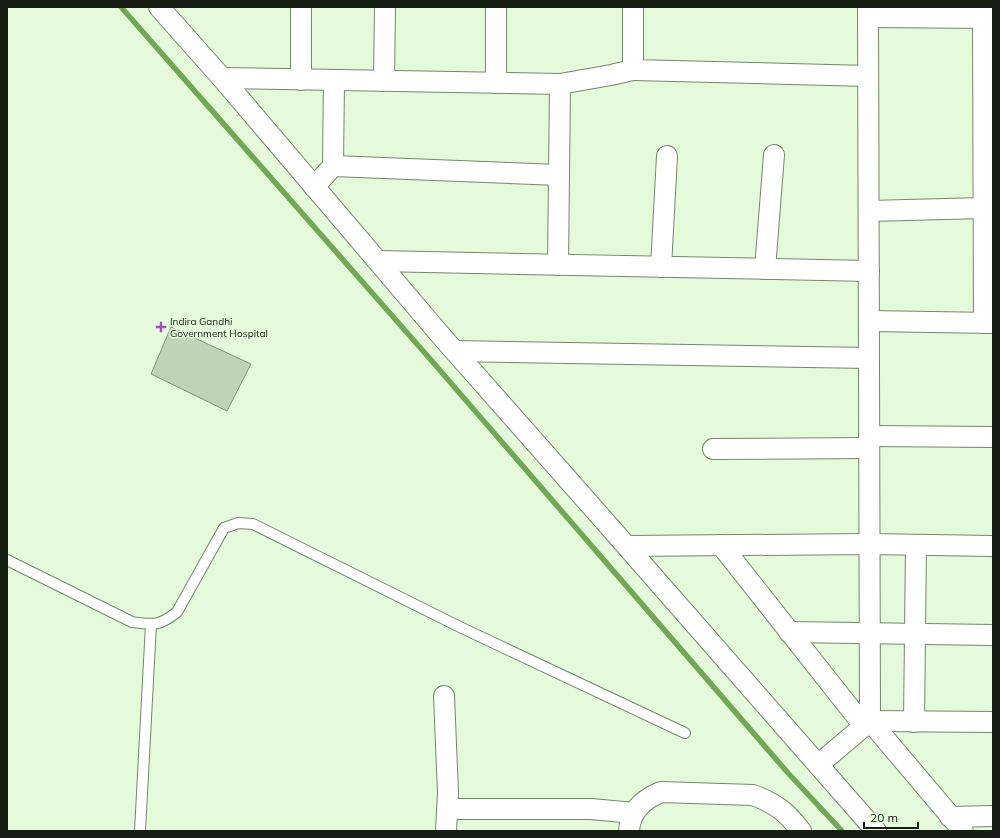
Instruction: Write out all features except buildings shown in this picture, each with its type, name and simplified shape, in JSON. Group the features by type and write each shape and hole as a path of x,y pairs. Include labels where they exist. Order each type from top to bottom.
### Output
{"street":[{"path":"159,7 222,78 454,351 876,831"},
{"path":"301,7 301,80"},
{"path":"384,81 385,7"},
{"path":"496,7 496,83"},
{"path":"633,7 633,70"},
{"path":"867,724 869,633 868,12 988,18 983,208 988,323 869,322"},
{"path":"222,78 560,84 633,70 868,76"},
{"path":"314,187 333,166 334,80"},
{"path":"558,265 560,84"},
{"path":"661,267 667,156"},
{"path":"765,269 774,156"},
{"path":"333,166 559,175"},
{"path":"869,211 983,208"},
{"path":"378,261 869,271"},
{"path":"454,351 869,358"},
{"path":"713,449 993,437"},
{"path":"627,546 869,544 993,546"},
{"path":"721,545 789,632 867,724 956,824 993,816"},
{"path":"914,722 916,545"},
{"path":"789,632 993,635"},
{"path":"444,696 448,792 446,831"},
{"path":"818,765 867,724 914,722 993,722"},
{"path":"447,809 591,809 631,822 640,804 650,797 662,792 753,795 767,800 781,809 801,831"}],"lane":[{"path":"7,560 132,622 151,624 166,621 177,612 224,528 238,523 253,524 462,628 685,733"},
{"path":"140,831 151,624"}],"waterway":[{"path":"121,7 431,360 788,773 842,831"}],"place":[{"name":"Indira Gandhi Government Hospital","path":"161,327"}]}
